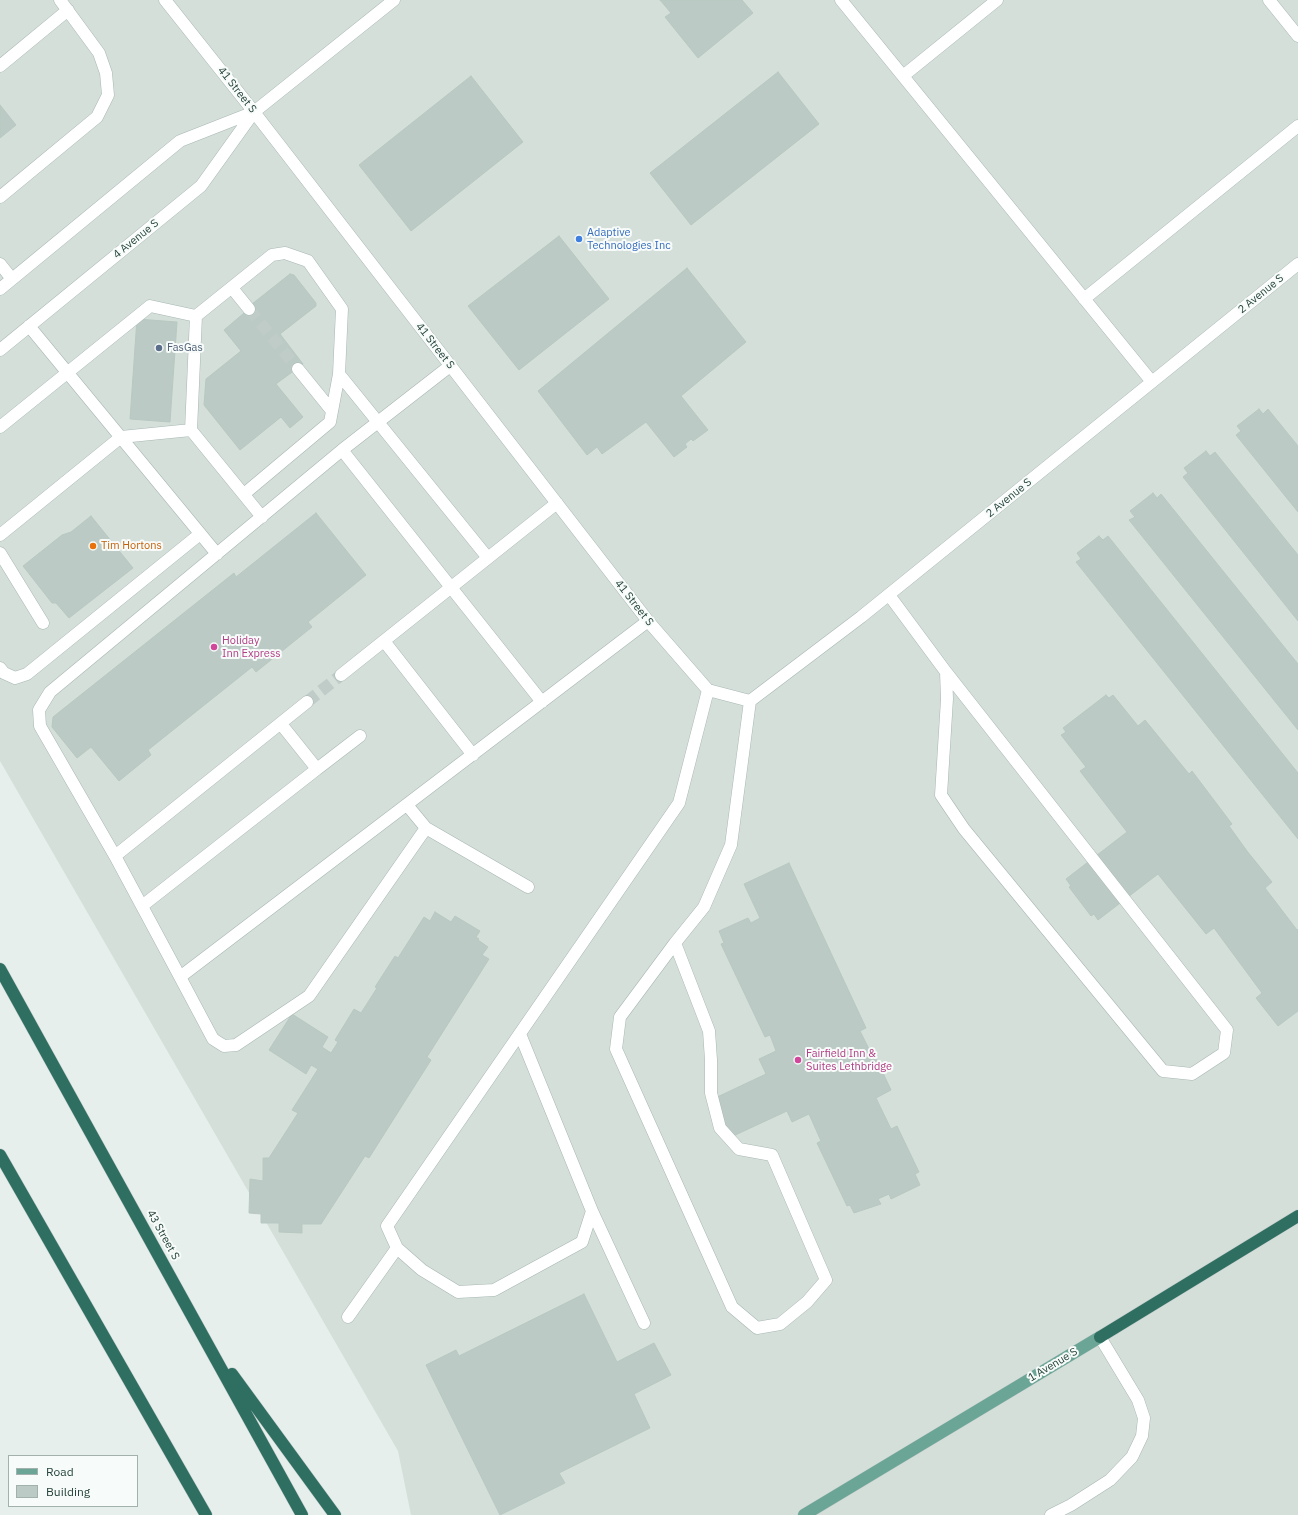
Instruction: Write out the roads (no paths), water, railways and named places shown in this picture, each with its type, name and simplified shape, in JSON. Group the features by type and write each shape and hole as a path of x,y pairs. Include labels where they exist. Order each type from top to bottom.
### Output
{"highway":[{"name":"43 Street S","path":"0,969 302,1515"},
{"path":"0,1155 206,1515"},
{"path":"1100,1337 1298,1216"},
{"path":"201,1331 334,1515"},
{"path":"184,1476 201,1515"}],"main road":[{"name":"1 Avenue S","path":"804,1515 1100,1337"}],"street":[{"path":"0,197 97,117 108,95 106,73 99,53 60,0"},
{"name":"41 Street S","path":"165,0 254,112 648,621 708,690"},
{"name":"4 Avenue S","path":"0,350 201,186 254,112 394,0"},
{"path":"841,0 1152,382"},
{"path":"903,76 997,0"},
{"path":"1269,0 1298,36"},
{"path":"0,66 68,10"},
{"name":"4 Avenue S","path":"0,289 180,141 254,112"},
{"path":"1084,299 1298,126"},
{"path":"196,316 272,255 279,253 285,253 308,261 339,302 342,309 339,374 330,422 244,494"},
{"path":"0,264 12,279"},
{"name":"2 Avenue S","path":"750,701 889,595 1298,264"},
{"path":"232,288 249,309"},
{"path":"0,427 150,306 196,316"},
{"path":"196,316 192,430 262,516"},
{"path":"29,326 217,554"},
{"path":"426,828 309,996 236,1045 224,1046 214,1039 115,856 40,726 39,710 50,692 342,450 450,366"},
{"path":"298,369 332,411"},
{"path":"339,374 488,558"},
{"path":"0,534 121,437 192,430"},
{"path":"342,450 542,702"},
{"path":"342,675 557,503"},
{"path":"0,668 4,673 15,678 27,674 200,534"},
{"path":"0,553 43,623"},
{"path":"889,595 946,672 1227,1030 1224,1053 1192,1074 1162,1071 964,829 941,795 947,700 946,672"},
{"path":"180,977 648,621"},
{"path":"384,641 473,755"},
{"path":"592,1211 582,1242 494,1290 458,1292 422,1270 397,1248 387,1226 679,803 708,690 750,701 731,845 704,907 675,943 620,1017 616,1049 732,1307 757,1328 780,1324 807,1302 826,1280 772,1155 739,1149 720,1128 711,1093 709,1031 675,943"},
{"path":"115,856 307,702"},
{"path":"281,724 317,769"},
{"path":"142,906 360,736"},
{"path":"407,805 426,828 528,887"},
{"path":"520,1034 592,1211 644,1323"},
{"path":"348,1317 397,1248"},
{"path":"1051,1515 1071,1505 1110,1480 1132,1457 1142,1436 1144,1418 1138,1400 1100,1337"}],"tunnel":[{"path":"249,309 298,369"},
{"path":"307,702 341,675"}],"place":[{"name":"Adaptive Technologies Inc","path":"579,239"},
{"name":"FasGas","path":"159,348"},
{"name":"Tim Hortons","path":"93,546"},
{"name":"Holiday Inn Express","path":"214,647"},
{"name":"Fairfield Inn & Suites Lethbridge","path":"798,1060"}]}
